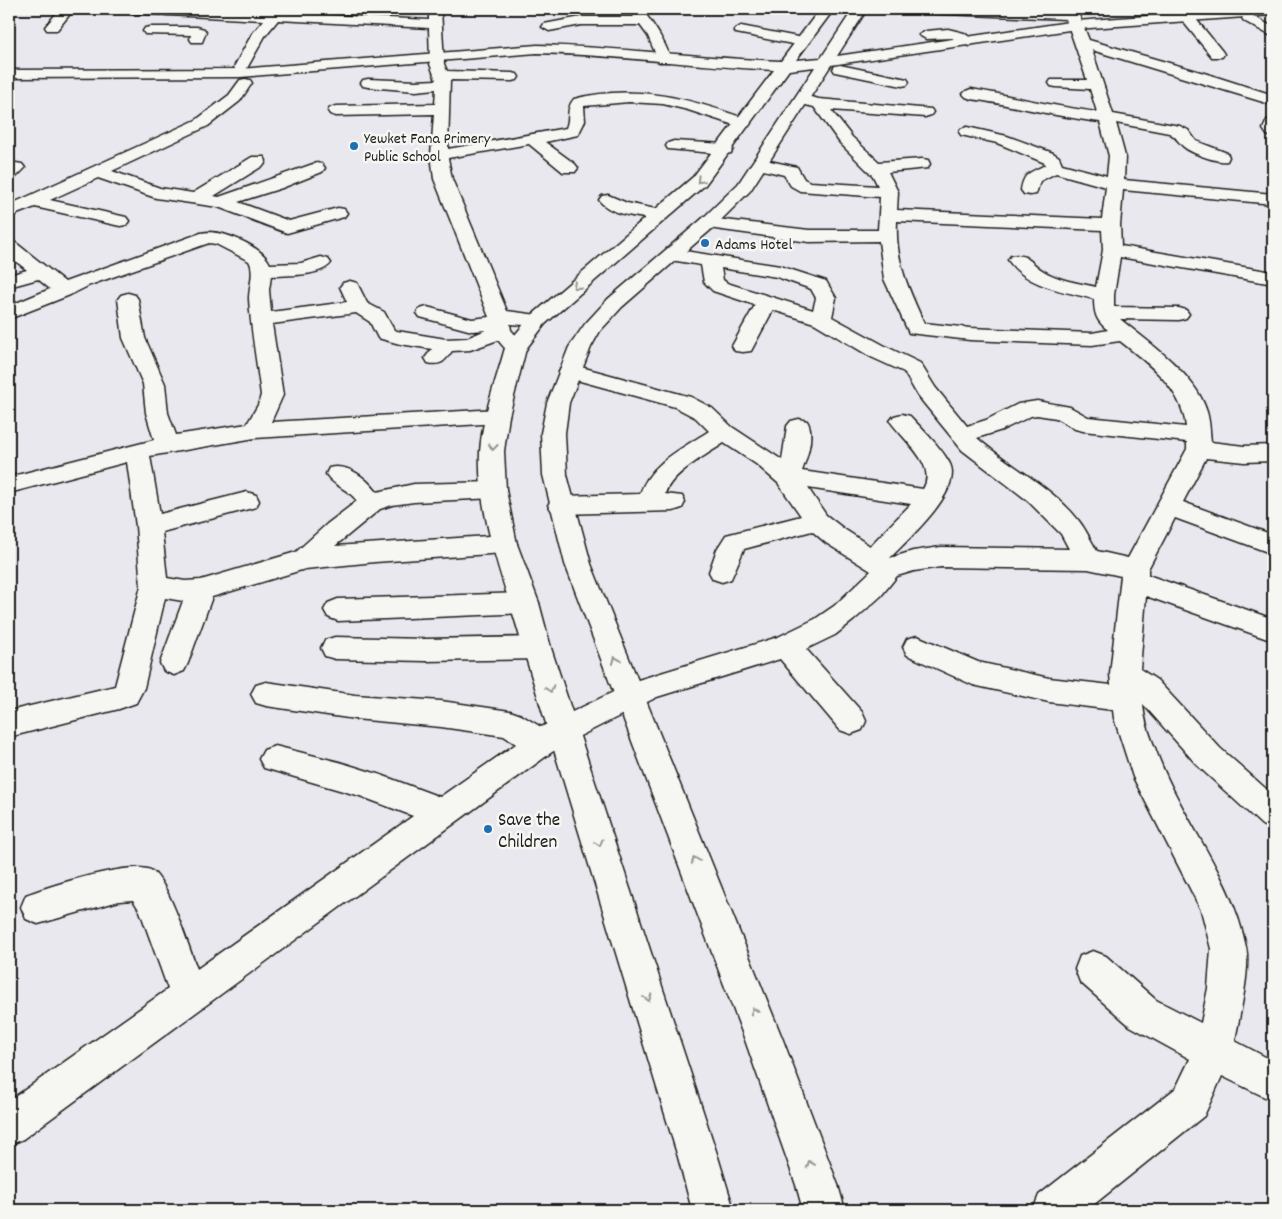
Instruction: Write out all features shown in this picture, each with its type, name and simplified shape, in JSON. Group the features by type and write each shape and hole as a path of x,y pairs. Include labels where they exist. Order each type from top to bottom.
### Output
{"street":[{"path":"52,27 67,9"},
{"path":"131,9 275,16 435,16 443,109 439,155 443,179 503,330 498,416 492,450 494,490 504,544 525,603 537,648 552,736 698,1157 712,1210"},
{"path":"635,9 655,36 664,59"},
{"path":"824,1210 817,1185 764,1040 578,564 555,475 553,433 558,403 580,346 592,328 615,303 641,261 659,215 699,181 725,149 827,9"},
{"path":"263,320 359,307 378,315 386,334 398,338 430,340 441,351 470,344 503,330 538,320 708,223 744,187 823,76 857,14 856,9"},
{"path":"921,9 1076,25 1200,76 1273,100"},
{"path":"165,10 146,37 197,31 199,32 197,39"},
{"path":"823,76 877,63 887,56 1076,25 1273,11"},
{"path":"544,49 547,22 578,15 644,21"},
{"path":"9,212 202,123 235,98 259,34 275,16"},
{"path":"823,76 855,52 887,56 1076,25 1273,16"},
{"path":"1249,18 1273,33"},
{"path":"1190,21 1217,54"},
{"path":"1054,1210 1190,1102 1214,1050 1226,988 1229,949 1217,906 1148,777 1128,718 1126,687 1134,575 1199,442 1195,411 1178,381 1109,321 1104,304 1112,238 1117,156 1107,118 1076,25"},
{"path":"741,30 803,42"},
{"path":"926,35 951,33 963,37 969,42"},
{"path":"259,34 276,35"},
{"path":"368,83 416,86 440,70 484,52 544,49 580,50 755,68"},
{"path":"440,70 482,58 561,56 755,68 774,63 782,69 823,76 902,82"},
{"path":"9,72 124,70 316,78 365,73 389,65"},
{"path":"9,82 236,79 389,65"},
{"path":"9,72 240,72 389,65 512,77"},
{"path":"755,68 760,76 782,69"},
{"path":"9,82 168,85 243,75"},
{"path":"823,76 925,112"},
{"path":"823,76 846,140 885,181 889,192 888,225 894,279 916,329 912,368"},
{"path":"1056,83 1096,85"},
{"path":"971,94 1016,101 1064,113 1133,121 1174,129 1182,133 1190,144 1221,157"},
{"path":"439,155 572,132 577,121 576,106 580,102 632,96 650,96 690,104 743,123"},
{"path":"336,111 443,109"},
{"path":"1273,123 1271,129 1273,132"},
{"path":"967,132 1001,139 1038,152 1053,161 1054,166"},
{"path":"532,139 569,168"},
{"path":"674,146 725,149"},
{"path":"197,199 258,161"},
{"path":"761,164 791,171 796,182 806,187 889,192"},
{"path":"874,168 922,164"},
{"path":"1030,190 1032,178 1054,166 1115,184 1273,199"},
{"path":"220,202 276,184 316,168"},
{"path":"96,172 156,192 220,202 255,212 287,227 338,213"},
{"path":"608,200 621,207 659,215"},
{"path":"33,201 120,221"},
{"path":"708,223 799,236 888,225 1112,238 1273,278"},
{"path":"9,313 84,281 208,238 221,239 256,257 260,261 262,270 259,292 272,395 269,406 255,430"},
{"path":"9,248 42,272 63,291"},
{"path":"1018,260 1036,274 1104,304 1180,314"},
{"path":"641,261 710,262 780,272 819,285 826,298 820,319"},
{"path":"262,270 303,269 321,262"},
{"path":"710,262 714,282 720,287 820,319 912,368 926,391 970,446 1036,494 1056,512 1070,528 1088,559"},
{"path":"9,281 42,272"},
{"path":"350,288 359,307"},
{"path":"128,299 134,338 154,384 157,414 167,444"},
{"path":"743,346 767,302"},
{"path":"427,313 472,325 503,330 538,320"},
{"path":"916,329 970,334 1080,339 1103,338 1124,334"},
{"path":"570,371 683,402 704,413 724,432 764,458 787,477 817,521 835,536 880,564 941,557 1088,559 1134,575 1273,630"},
{"path":"963,435 994,425 1026,409 1037,408 1062,412 1083,424 1199,442 1244,454 1273,453"},
{"path":"9,484 167,444 255,430 498,416"},
{"path":"9,1125 552,736 648,688 786,646 825,627 844,613 871,588 880,564 939,484 940,472 938,464 902,421"},
{"path":"787,477 795,457 799,426"},
{"path":"562,505 661,502 654,485 668,470 724,432"},
{"path":"9,724 126,694 129,688 154,586 149,526 138,451"},
{"path":"338,474 360,487 371,504"},
{"path":"787,477 929,498"},
{"path":"305,559 336,530 371,504 414,493 494,490"},
{"path":"149,526 247,501"},
{"path":"1169,506 1273,544"},
{"path":"722,572 730,549 735,542 817,521"},
{"path":"154,586 184,591 201,590 305,559 375,552 504,544"},
{"path":"174,663 201,590"},
{"path":"338,610 525,603"},
{"path":"786,646 851,721"},
{"path":"917,647 973,673 1049,690 1126,687 1147,689 1209,757 1273,815"},
{"path":"335,648 425,650 537,648"},
{"path":"266,694 354,707 441,714 510,724 552,736"},
{"path":"274,759 376,788 421,804 442,814"},
{"path":"38,907 119,885 141,883 154,902 189,996"},
{"path":"1093,969 1143,1013 1273,1082"}],"place":[{"name":"Yewket Fana Primery Public School","path":"354,146"},
{"name":"Adams Hotel","path":"705,243"},
{"name":"Save the Children","path":"488,829"}]}
